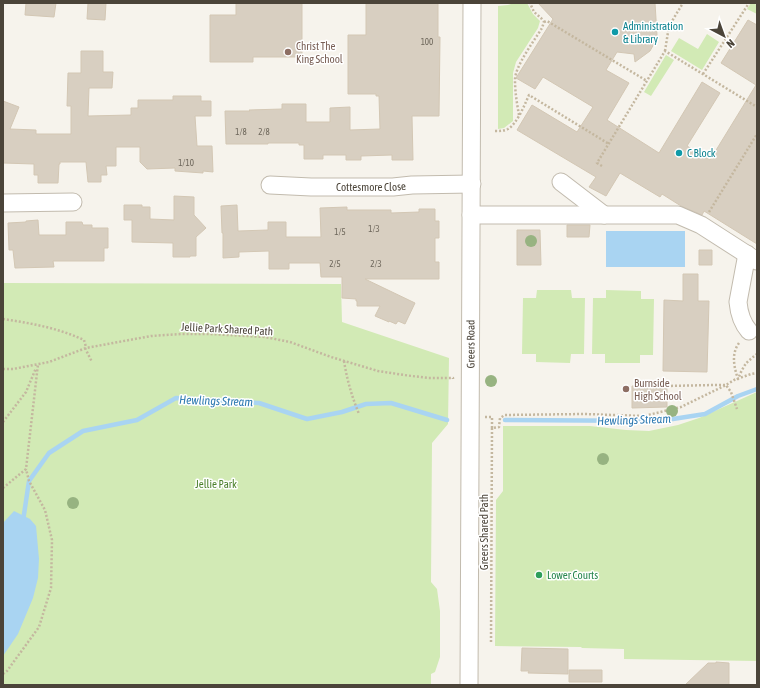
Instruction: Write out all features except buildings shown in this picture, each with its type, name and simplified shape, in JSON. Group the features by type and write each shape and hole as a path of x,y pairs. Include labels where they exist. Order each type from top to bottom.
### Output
{"street":[{"name":"Greers Road","path":"469,685 472,3"},
{"path":"561,182 604,215"},
{"name":"Cottesmore Close","path":"270,185 393,188 412,185 472,184"},
{"path":"3,203 72,202"},
{"path":"471,215 678,215 701,224 752,258 738,302 745,327 749,331"}],"path":[{"path":"530,3 534,12 544,22 547,21 646,81"},
{"path":"602,166 597,163 665,51 669,26 683,3"},
{"path":"703,74 749,3"},
{"path":"519,115 515,80 516,74 544,22"},
{"path":"665,51 757,107"},
{"path":"495,131 508,129 512,126 529,95 609,144"},
{"path":"701,224 757,134"},
{"path":"3,319 29,323 73,335 84,340 92,362"},
{"path":"738,379 734,367 734,355 737,345 749,331"},
{"name":"Jellie Park Shared Path","path":"3,369 13,369 48,362 86,348 151,336 210,334 265,337 290,342 344,362 378,371 428,378 453,378 453,385"},
{"path":"738,379 743,366 757,354"},
{"path":"344,362 353,399 359,414"},
{"path":"3,422 26,392 38,364"},
{"path":"3,674 7,671 39,627 51,588 52,540 45,510 29,481 26,469 38,364"},
{"path":"484,417 492,417 492,428 499,428 500,418 505,415 584,414 644,416 681,407 738,379 757,373"},
{"path":"667,386 713,384 726,385"},
{"path":"726,385 731,392 737,409"},
{"name":"Greers Shared Path","path":"491,642 492,428"},
{"path":"3,488 26,469"}],"green space":[{"path":"514,3 527,3 533,14 540,21 538,28 516,62 513,73 513,121 504,128 498,129 498,6"},
{"path":"751,3 757,5 757,14 747,9"},
{"path":"707,34 719,42 702,70 671,51 679,38 698,49"},
{"path":"666,55 674,60 651,96 644,92"},
{"name":"Jellie Park","path":"3,283 341,284 342,322 449,358 448,424 432,443 431,582 437,589 440,611 440,657 435,672 431,674 431,685 3,685"},
{"path":"537,290 571,290 572,298 585,298 584,354 571,354 570,363 536,362 536,354 522,354 523,298 536,298"},
{"path":"606,290 641,291 641,299 654,299 653,355 640,355 640,363 605,363 605,354 592,354 593,298 606,298"},
{"path":"757,392 757,661 624,659 624,649 495,646 496,500 503,491 503,426 590,426 649,431 678,425 699,418"}],"water":[{"path":"606,231 685,231 685,267 606,267"},
{"path":"14,511 30,519 36,526 39,559 38,578 33,598 18,634 3,656 3,523"}],"waterway":[{"name":"Hewlings Stream","path":"505,420 660,421 705,414 738,396 757,389"},
{"name":"Hewlings Stream","path":"23,521 29,481 49,453 83,431 137,420 176,398 259,403 307,419 342,412 366,404 391,403 447,420"}],"place":[{"name":"Administration & Library","path":"615,32"},
{"name":"Christ The King School","path":"288,52"},
{"name":"C Block","path":"679,153"},
{"name":"Burnside High School","path":"626,389"},
{"name":"Lower Courts","path":"539,575"}]}
